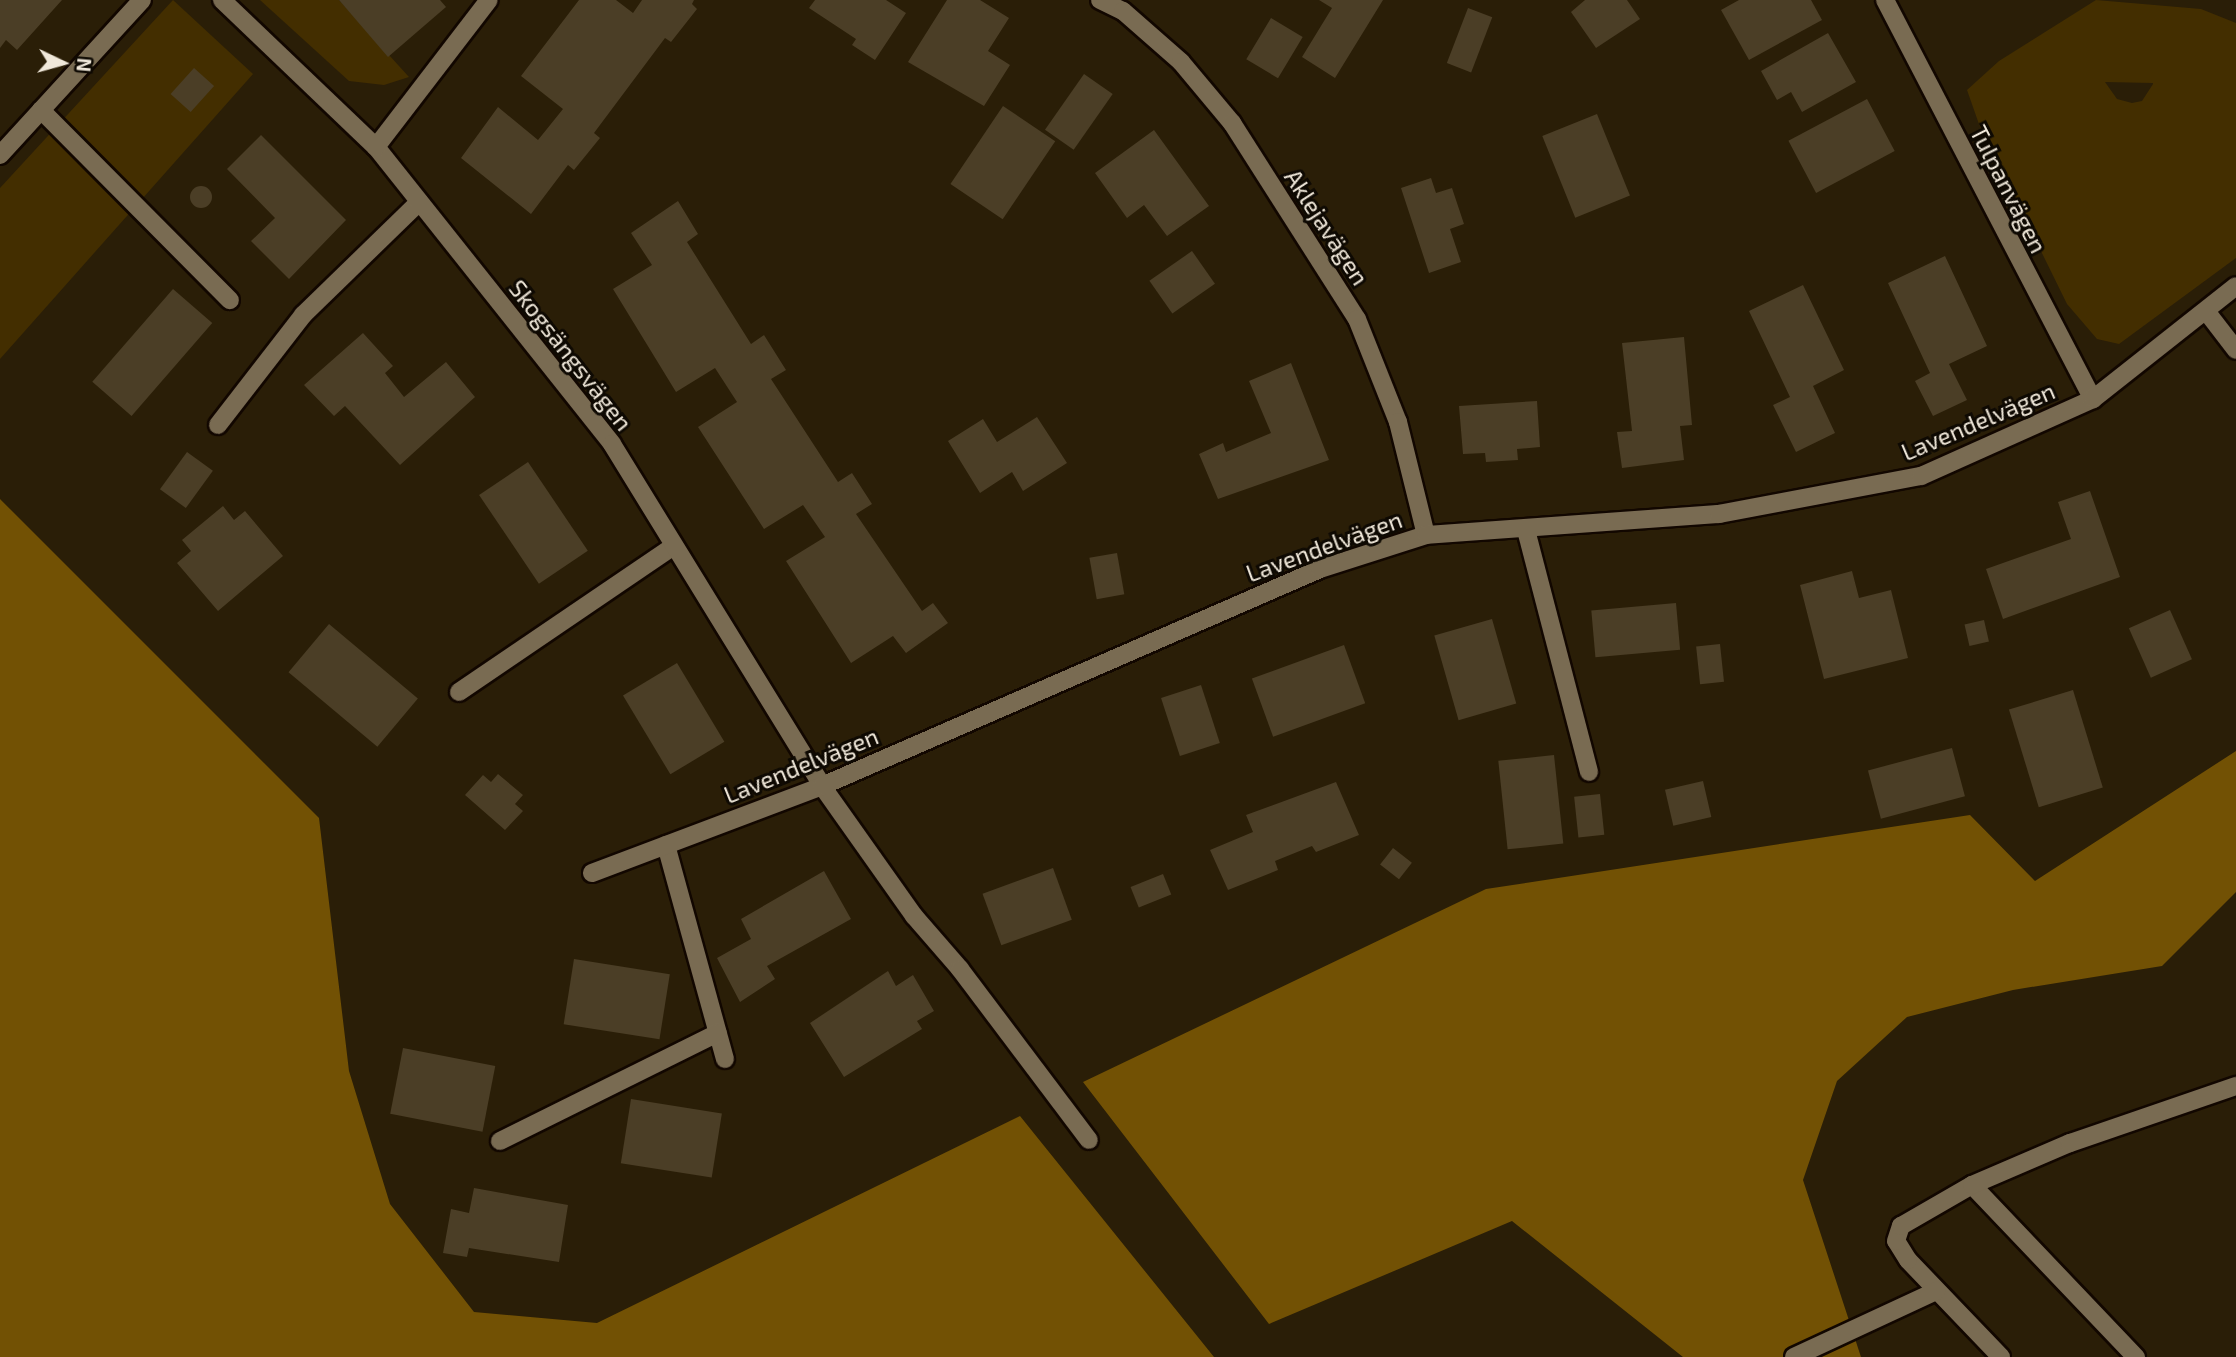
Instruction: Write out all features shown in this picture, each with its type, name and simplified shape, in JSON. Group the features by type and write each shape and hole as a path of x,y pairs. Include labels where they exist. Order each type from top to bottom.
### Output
{"street":[{"path":"0,155 142,0"},
{"name":"Skogsängsvägen","path":"222,0 376,146 612,444 672,547 822,786 914,916 960,969 1089,1140"},
{"path":"376,146 489,0"},
{"name":"Aklejavägen","path":"1100,0 1123,11 1181,62 1232,123 1357,318 1398,422 1426,535"},
{"name":"Tulpanvägen","path":"1885,0 2093,399"},
{"path":"41,110 230,300"},
{"path":"218,425 303,315 419,202"},
{"name":"Lavendelvägen","path":"592,873 822,786 1320,569 1426,535 1526,530 1719,514 1922,476 2093,399 2236,286"},
{"path":"2206,311 2236,350"},
{"path":"1526,530 1589,772"},
{"path":"458,692 672,547"},
{"path":"666,845 725,1059"},
{"path":"500,1141 718,1033"},
{"path":"2001,1357 1936,1291 1896,1241 1901,1226 1972,1185 2070,1143 2236,1086"},
{"path":"1972,1185 2136,1357"},
{"path":"1794,1357 1936,1291"}],"shaded area":[{"path":"173,0 253,74 0,359 0,188"},
{"path":"260,0 339,0 409,77 384,85 349,81"},
{"path":"2096,0 2201,9 2236,23 2236,258 2119,344 2097,339 2067,304 1980,127 1967,90 1999,61","holes":["2105,82 2153,83 2142,101 2132,103 2117,99"]},
{"path":"0,499 319,818 349,1071 390,1204 474,1312 597,1323 1020,1116 1214,1357 0,1357"},
{"path":"2236,751 2236,892 2162,966 2013,990 1907,1017 1837,1081 1803,1180 1861,1357 1683,1357 1512,1221 1269,1324 1083,1082 1486,889 1970,815 2035,881"}],"building":[{"path":"0,0 62,0 17,50 6,40 0,48"},
{"path":"339,0 440,0 446,7 388,57"},
{"path":"579,0 616,0 633,13 642,0 694,0 692,4 697,9 671,42 665,38 594,133 600,138 574,170 568,165 531,214 461,158 498,107 538,140 563,109 521,76"},
{"path":"815,0 886,0 906,13 875,60 852,45 856,39 809,8"},
{"path":"947,0 980,0 1009,18 988,51 1010,65 984,106 908,62"},
{"path":"1319,0 1383,0 1335,78 1302,57 1332,8"},
{"path":"1585,0 1627,0 1640,19 1596,48 1571,12"},
{"path":"1739,0 1811,0 1822,20 1749,60 1721,10"},
{"path":"1468,8 1492,17 1471,72 1447,63"},
{"path":"1271,18 1303,37 1278,78 1246,59"},
{"path":"1828,33 1856,82 1802,112 1791,92 1777,100 1761,71"},
{"path":"194,68 214,86 191,112 171,94"},
{"path":"1084,74 1113,94 1074,150 1045,130"},
{"path":"1867,99 1895,151 1816,193 1788,141"},
{"path":"1003,106 1055,141 1003,219 950,184"},
{"path":"1597,114 1630,196 1575,218 1542,136"},
{"path":"1154,130 1209,206 1167,236 1144,205 1127,218 1095,173"},
{"path":"261,135 346,220 289,279 251,241 275,218 227,169"},
{"path":"1431,178 1436,193 1452,188 1464,224 1450,229 1461,262 1429,273 1401,188"},
{"path":"201,186 209,189 212,197 209,205 201,208 193,205 190,197 193,189"},
{"path":"678,201 698,234 687,242 751,344 764,335 786,370 771,379 838,482 852,473 872,504 856,514 922,611 933,603 948,623 906,653 893,636 851,663 786,561 825,537 803,505 764,529 698,427 737,402 715,368 676,392 613,289 652,265 631,233"},
{"path":"1192,251 1215,284 1172,314 1149,281"},
{"path":"1945,256 1987,346 1949,364 1967,400 1933,416 1915,381 1930,373 1888,283"},
{"path":"1803,285 1844,370 1813,386 1835,433 1796,452 1773,405 1790,397 1749,311"},
{"path":"173,289 212,323 132,416 92,382"},
{"path":"363,333 393,366 385,373 404,397 446,362 475,397 400,465 345,406 334,416 304,385"},
{"path":"1684,337 1692,425 1680,426 1684,460 1622,468 1617,432 1632,431 1622,343"},
{"path":"1291,363 1329,460 1218,499 1199,454 1223,443 1226,452 1271,433 1249,381"},
{"path":"1537,401 1540,447 1517,449 1518,460 1486,462 1485,453 1463,454 1459,406"},
{"path":"1037,417 1067,463 1023,491 1012,472 980,493 948,441 983,419 997,442"},
{"path":"187,452 213,471 186,508 160,489"},
{"path":"528,462 588,551 539,584 479,495"},
{"path":"2090,491 2120,577 2003,619 1986,569 2071,539 2058,502"},
{"path":"223,506 234,520 245,511 283,556 218,611 177,563 191,551 182,540"},
{"path":"1117,553 1124,594 1097,599 1089,558"},
{"path":"1852,571 1859,598 1891,590 1908,658 1824,679 1800,585"},
{"path":"1676,603 1680,650 1595,657 1591,610"},
{"path":"2170,610 2192,659 2151,678 2129,628"},
{"path":"1492,619 1516,704 1459,720 1434,636"},
{"path":"1984,620 1989,641 1969,646 1965,624"},
{"path":"329,624 418,699 377,747 289,672"},
{"path":"1720,644 1724,682 1700,684 1696,647"},
{"path":"1344,645 1365,703 1273,737 1252,679"},
{"path":"677,663 724,742 670,774 623,695"},
{"path":"1201,685 1220,743 1180,756 1161,698"},
{"path":"2073,690 2103,788 2039,807 2009,710"},
{"path":"1952,748 1965,796 1881,819 1868,771"},
{"path":"1554,755 1563,844 1508,849 1498,761"},
{"path":"498,774 523,795 515,804 523,811 505,830 465,795 483,775 491,782"},
{"path":"1703,781 1711,817 1673,826 1665,790"},
{"path":"1336,782 1359,835 1316,852 1312,846 1275,861 1278,870 1228,890 1210,850 1253,832 1246,815"},
{"path":"1600,794 1604,835 1578,837 1574,797"},
{"path":"1393,848 1412,863 1399,879 1380,865"},
{"path":"1053,868 1072,920 1001,945 983,894"},
{"path":"824,871 851,919 767,966 775,979 740,1002 717,958 751,939 741,919"},
{"path":"1163,874 1171,894 1139,908 1131,887"},
{"path":"574,959 670,974 659,1039 564,1024"},
{"path":"888,971 896,986 913,975 934,1011 917,1021 922,1029 844,1077 810,1023"},
{"path":"403,1048 495,1066 482,1132 390,1114"},
{"path":"631,1099 722,1113 712,1178 621,1163"},
{"path":"474,1188 568,1205 559,1262 469,1248 467,1257 443,1253 451,1209 469,1213"}]}
